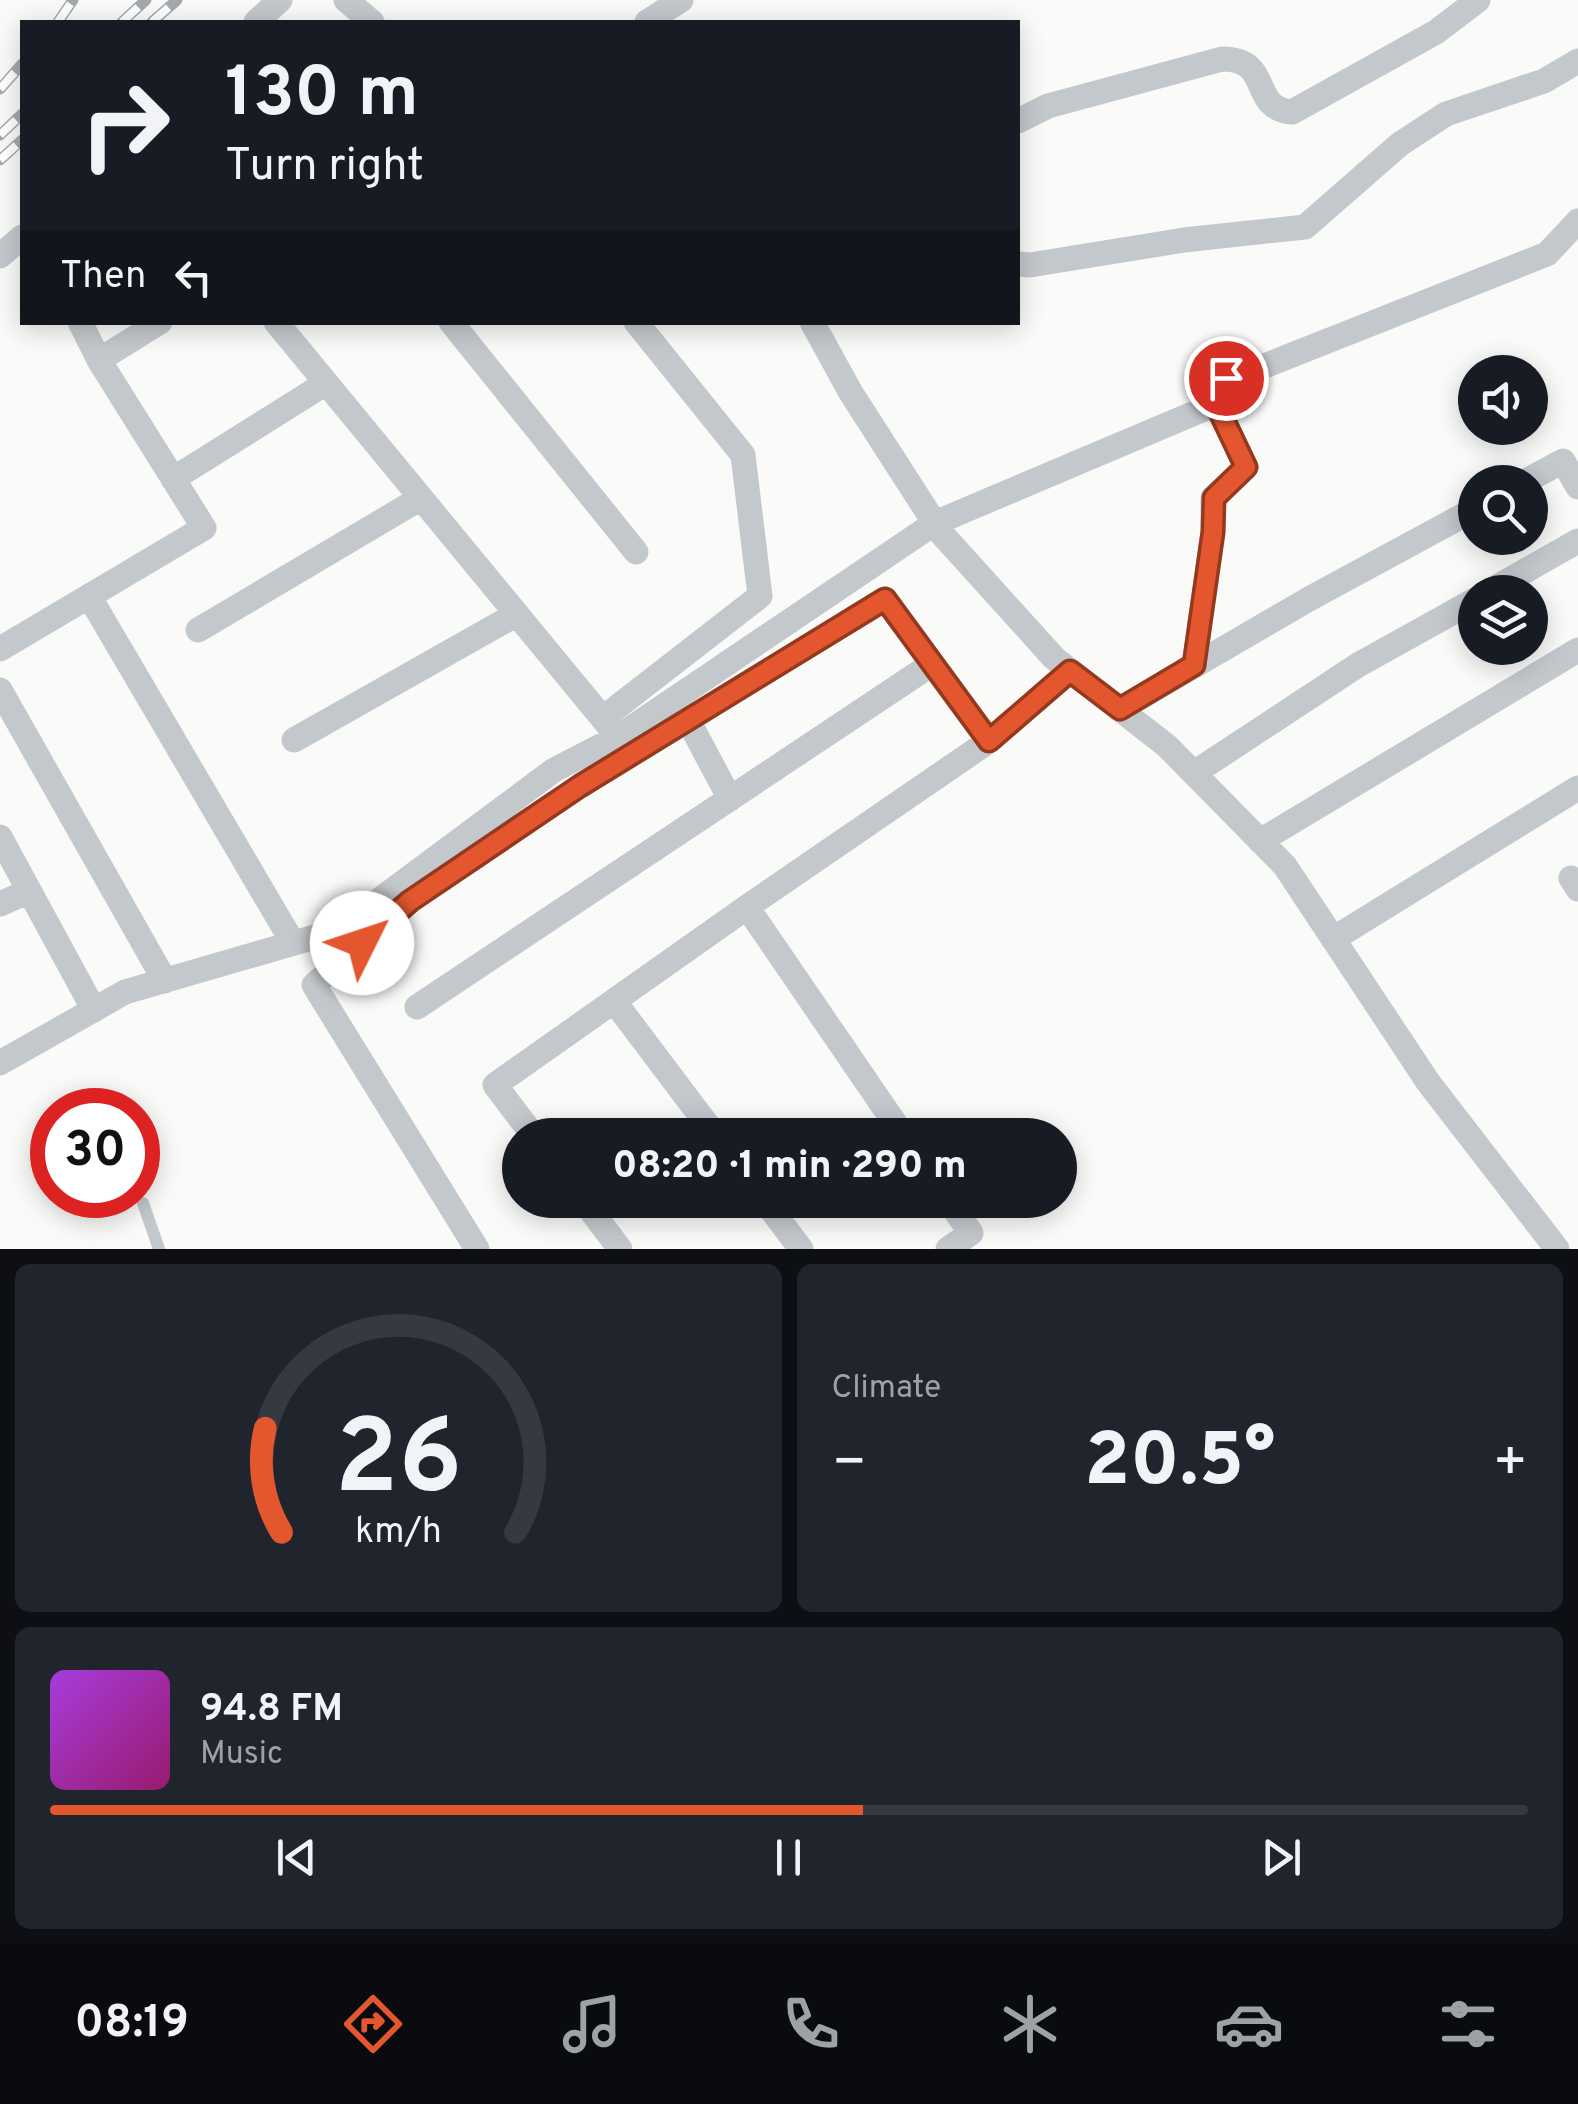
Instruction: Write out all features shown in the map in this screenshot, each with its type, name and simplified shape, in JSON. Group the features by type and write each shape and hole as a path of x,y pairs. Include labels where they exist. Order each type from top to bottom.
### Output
{"street":[{"path":"258,20 280,0"},
{"path":"346,0 370,20"},
{"path":"650,20 680,0"},
{"path":"1020,120 1048,106 1222,59 1239,59 1251,68 1270,104 1277,111 1292,112 1436,32 1478,0"},
{"path":"1020,264 1304,226 1400,144 1446,114 1544,82 1578,61"},
{"path":"610,727 934,523 1216,404 1226,378 1548,254 1578,221"},
{"path":"0,256 20,239"},
{"path":"0,648 204,528 99,360 82,325"},
{"path":"99,360 155,325"},
{"path":"278,325 610,727"},
{"path":"453,325 636,552"},
{"path":"0,1063 125,992 339,930 610,727 760,596 744,455 638,325"},
{"path":"814,325 851,393 934,523 1054,658 1167,746 1284,866 1428,1082 1554,1244 1578,1236"},
{"path":"174,479 326,383"},
{"path":"1194,665 1213,532 1214,498 1246,467 1216,404"},
{"path":"1548,467 1570,453 1578,487"},
{"path":"198,630 421,498"},
{"path":"1120,709 1458,518"},
{"path":"1518,575 1578,541"},
{"path":"90,596 292,943"},
{"path":"476,1249 314,985 410,901 580,786 885,599 989,741"},
{"path":"1194,774 1358,665 1458,609"},
{"path":"294,740 517,614"},
{"path":"1260,840 1578,650"},
{"path":"417,1007 932,664"},
{"path":"520,1118 495,1085 989,741 1070,671"},
{"path":"0,690 165,981"},
{"path":"688,720 730,799"},
{"path":"1333,939 1578,788"},
{"path":"0,837 94,1010"},
{"path":"0,904 28,892"},
{"path":"747,907 891,1118"},
{"path":"614,1001 702,1118"},
{"path":"597,1218 620,1249"},
{"path":"778,1218 801,1249"},
{"path":"948,1249 970,1233 960,1218"}],"lane":[{"path":"149,1218 159,1249"}],"railway":[{"path":"59,20 73,0"},
{"path":"124,20 146,0"},
{"path":"154,20 177,0"},
{"path":"0,89 20,66"},
{"path":"0,135 20,116"},
{"path":"0,160 20,142"}],"route":[{"path":"362,943 410,901 580,786 885,599 989,741 1070,671 1120,709 1194,665 1213,532 1214,498 1246,467 1216,404 1226,378"}]}
